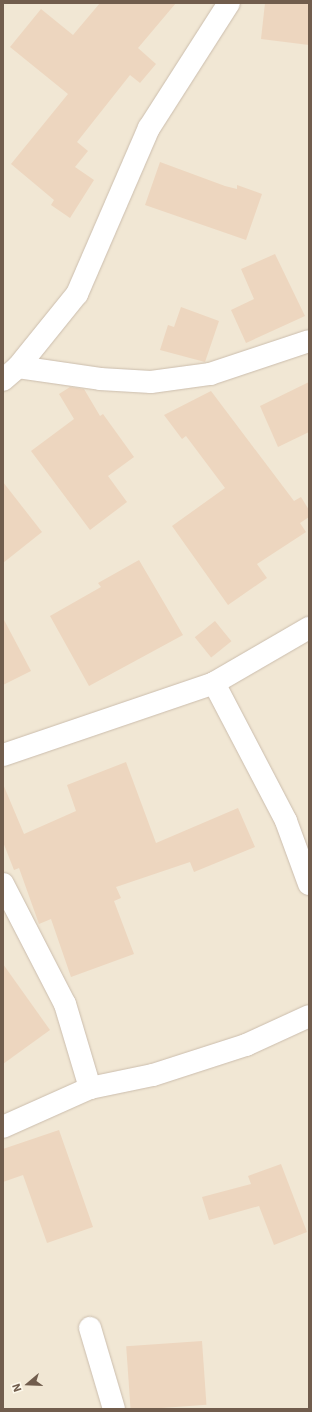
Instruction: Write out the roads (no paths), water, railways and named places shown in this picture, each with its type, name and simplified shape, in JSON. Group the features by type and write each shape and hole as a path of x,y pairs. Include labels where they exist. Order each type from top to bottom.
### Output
{"street":[{"path":"11,373 77,294 149,128 229,3"},
{"path":"11,373 151,382 210,374 309,341"},
{"path":"3,755 214,683 309,628"},
{"path":"214,683 286,821 309,884"},
{"path":"3,884 66,1004 90,1088"},
{"path":"3,1127 90,1088 154,1075 246,1045 309,1016"},
{"path":"90,1328 114,1409"}]}
